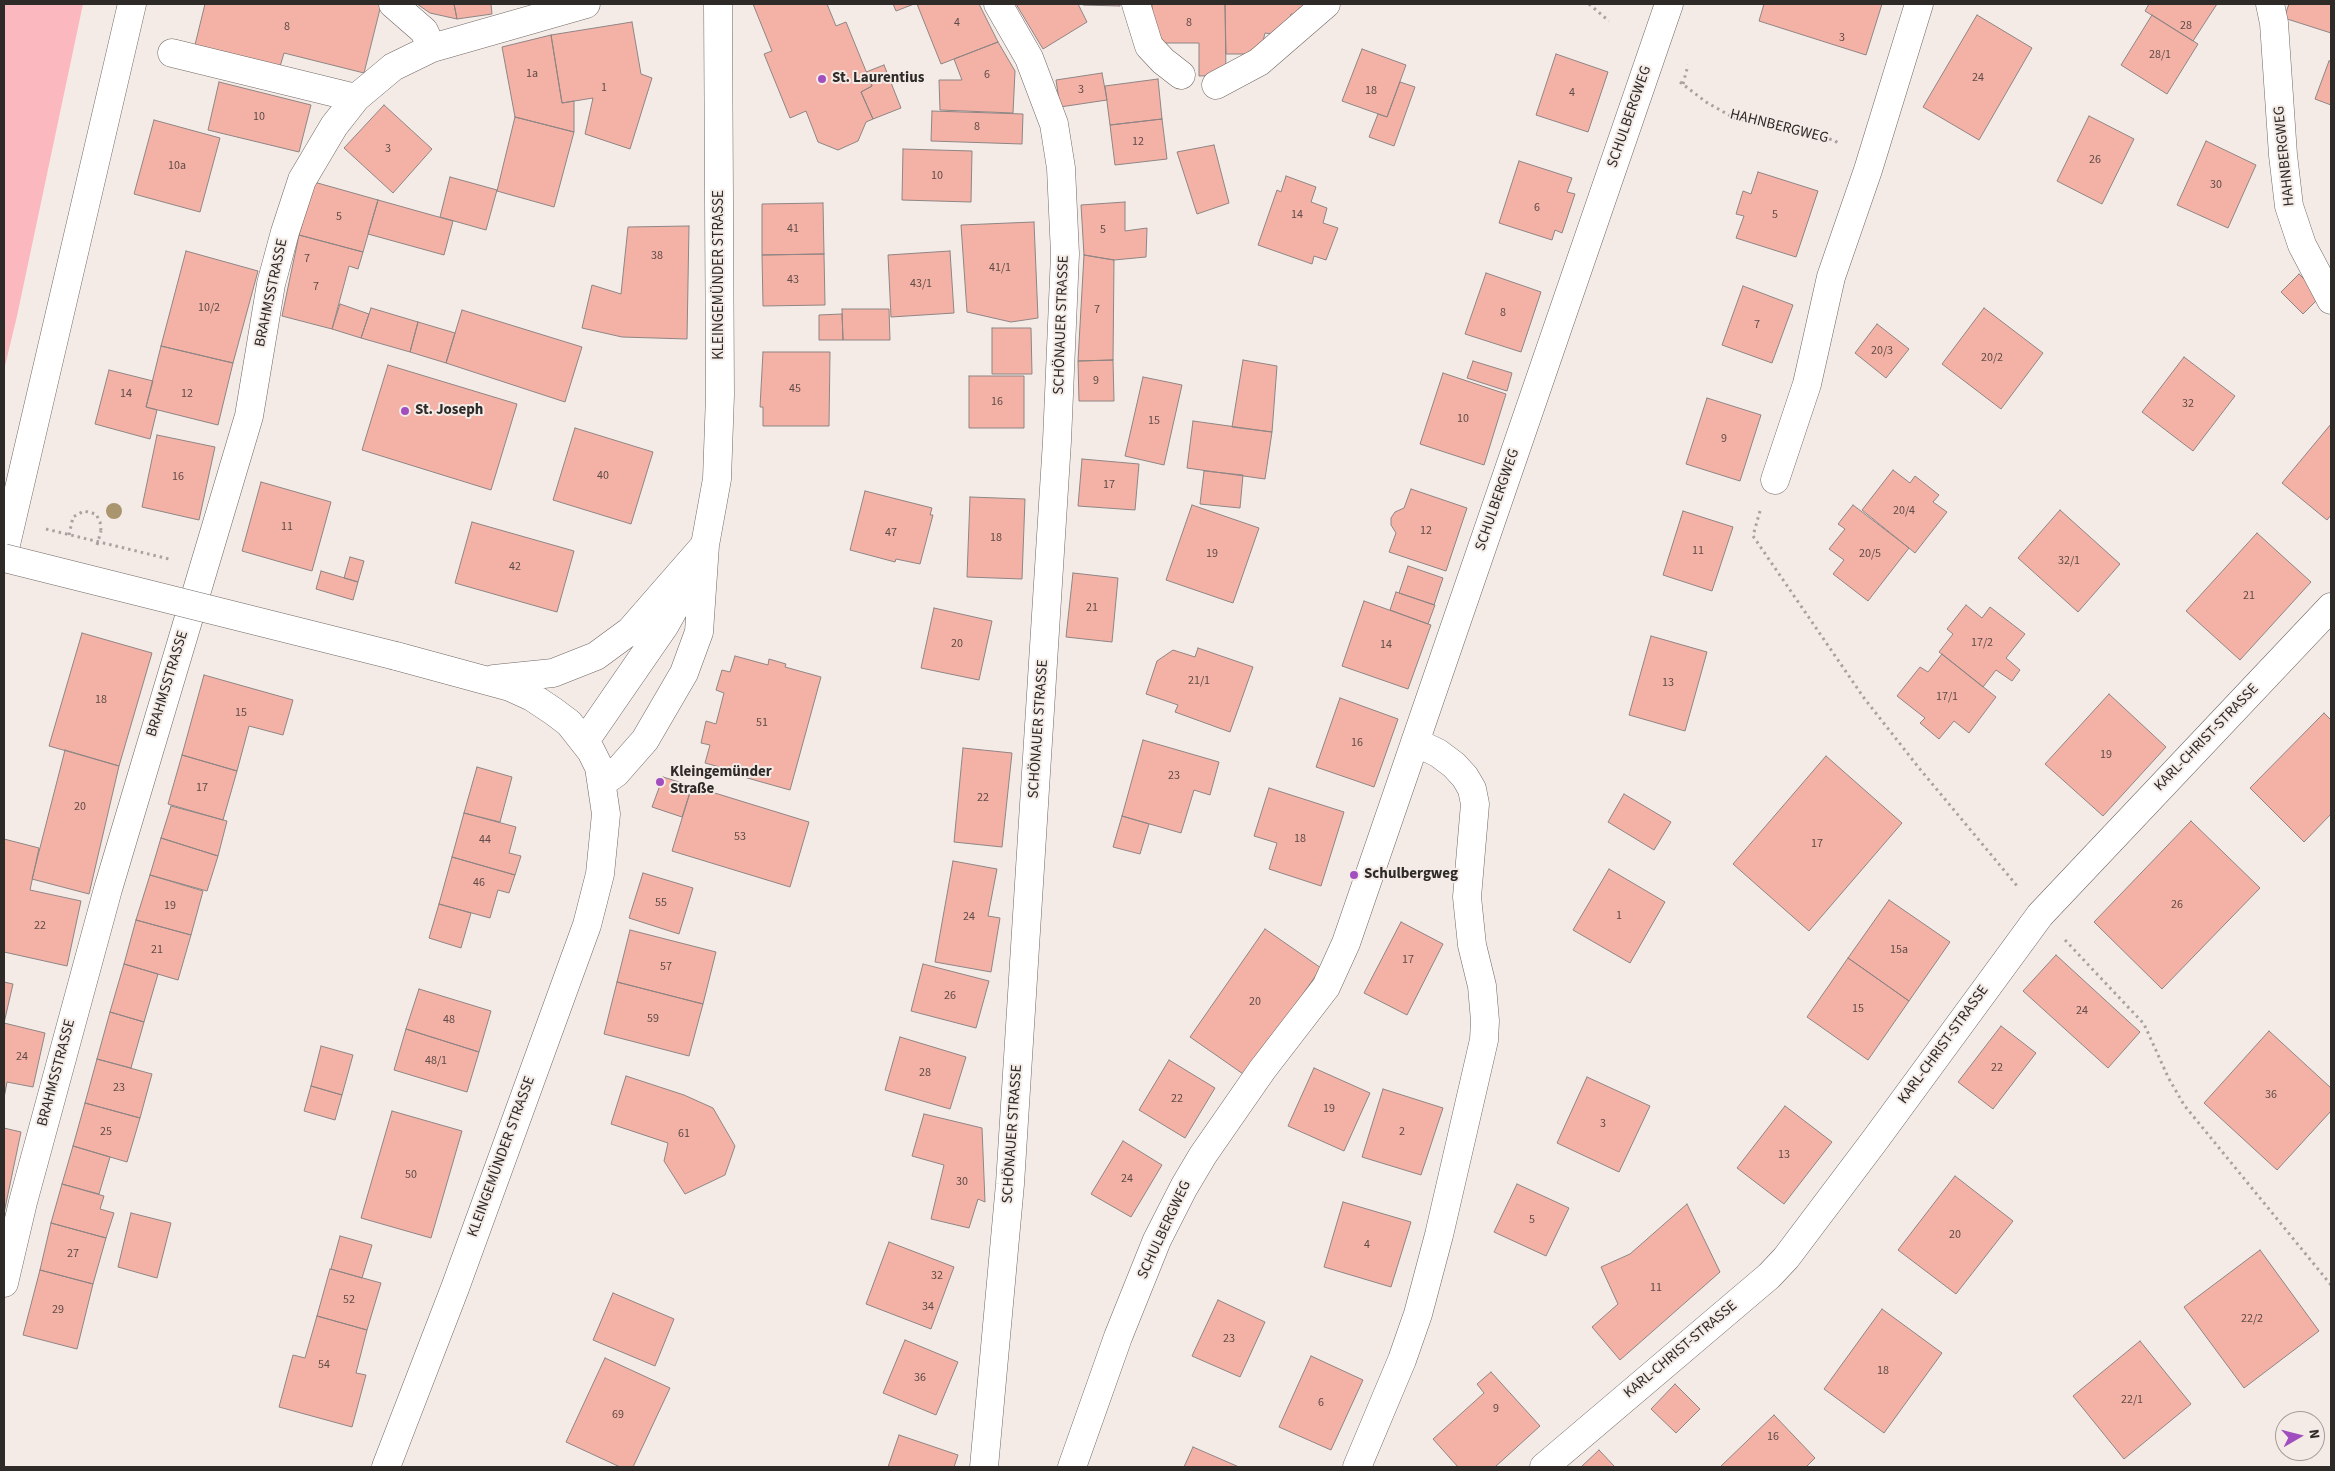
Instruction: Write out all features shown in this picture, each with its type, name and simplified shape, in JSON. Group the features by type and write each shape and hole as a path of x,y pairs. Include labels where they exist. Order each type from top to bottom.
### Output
{"street":[{"path":"4,553 132,4"},
{"path":"393,4 424,31 432,48"},
{"name":"BRAHMSSTRASSE","path":"4,1283 23,1202 108,889 176,653 204,568 248,416 271,284 290,215 302,180 314,158 356,98 393,67 432,48 586,4"},
{"name":"KLEINGEMÜNDER STRASSE","path":"602,783 616,773 645,740 684,673 699,632 706,545 716,479 720,395 718,4"},
{"name":"SCHÖNAUER STRASSE","path":"984,1467 1010,1184 1057,441 1065,254 1061,168 1054,124 1030,58 998,4"},
{"path":"1136,4 1149,46 1163,61 1181,75"},
{"path":"1216,85 1259,62 1326,4"},
{"name":"SCHULBERGWEG","path":"1072,1467 1129,1310 1157,1240 1184,1187 1203,1155 1262,1070 1326,987 1346,943 1669,4"},
{"path":"1775,480 1807,384 1831,277 1871,163 1919,4"},
{"name":"HAHNBERGWEG","path":"2270,4 2274,23 2280,119 2289,206 2302,245 2331,300"},
{"path":"172,53 356,98"},
{"path":"483,680 553,673 596,656 630,632 706,545"},
{"name":"KLEINGEMÜNDER STRASSE","path":"386,1467 455,1288 587,925 603,857 606,814 599,767 585,741 606,713 681,600 706,545"},
{"path":"4,558 396,656 510,687 532,697 568,723 585,741"},
{"name":"KARL-CHRIST-STRASSE","path":"1544,1467 1769,1276 1786,1258 1876,1140 2040,915 2331,607"},
{"path":"1357,1467 1402,1360 1418,1314 1484,1040 1485,1021 1482,986 1472,945 1467,897 1475,804 1472,789 1465,777 1454,765 1438,753 1415,742"}],"path":[{"path":"1589,4 1609,21"},
{"name":"HAHNBERGWEG","path":"1677,79 1719,110 1734,118 1834,140 1841,148"},
{"path":"1683,84 1684,80"},
{"path":"1775,480 1765,491 1753,536 1864,698 1919,768 2010,875 2040,915 2139,1018 2184,1105 2331,1285"},
{"path":"69,535 73,517 84,511 96,514 100,522 101,531"},
{"path":"64,534 204,568"}],"shaded area":[{"path":"4,4 83,4 4,370"}],"building":[{"path":"205,4 381,5 364,73 284,53 279,70 194,49"},
{"path":"417,4 454,4 457,19 430,13"},
{"path":"454,4 491,4 492,14 457,19"},
{"name":"St. Laurentius","path":"753,4 827,4 836,26 846,22 872,86 861,92 873,119 866,122 858,141 838,150 818,142 806,111 790,118 764,54 772,51"},
{"path":"893,4 914,4 896,11"},
{"path":"917,4 979,4 998,42 941,64"},
{"path":"1016,4 1078,4 1087,22 1043,49"},
{"path":"1120,4 1120,6 1083,5"},
{"path":"1152,4 1225,4 1226,75 1199,76 1199,43 1152,43"},
{"path":"1225,4 1312,4 1311,11 1299,8 1298,15 1291,14 1288,27 1281,35 1265,33 1260,54 1226,54"},
{"path":"1764,4 1882,4 1866,55 1759,21"},
{"path":"2149,4 2217,4 2193,41 2145,11"},
{"path":"2289,4 2331,4 2331,33 2284,18"},
{"path":"1977,15 2032,48 1979,140 1923,107"},
{"path":"2152,15 2198,44 2167,94 2121,65"},
{"path":"632,22 641,74 652,78 630,149 585,134 593,98 562,103 551,35"},
{"path":"551,35 562,103 574,101 574,132 515,117 502,47"},
{"path":"998,42 1015,71 1013,113 940,110 939,80 962,80 954,59"},
{"path":"1362,49 1406,65 1387,117 1342,101"},
{"path":"1556,54 1608,72 1588,132 1536,115"},
{"path":"2329,61 2331,61 2331,105 2315,99"},
{"path":"884,65 901,108 873,119 861,92 872,86 866,72"},
{"path":"1102,73 1107,100 1060,107 1056,80"},
{"path":"1158,79 1162,119 1110,125 1105,86"},
{"path":"219,82 311,105 299,152 208,130"},
{"path":"1400,82 1415,87 1394,146 1369,137 1378,114 1387,117"},
{"path":"384,105 432,149 393,193 344,148"},
{"path":"932,111 1023,114 1022,144 931,141"},
{"path":"2089,116 2134,139 2102,204 2057,181"},
{"path":"515,117 574,132 554,207 497,191"},
{"path":"1162,119 1167,159 1115,165 1110,125"},
{"path":"154,120 220,138 200,212 134,194"},
{"path":"2206,141 2256,165 2228,228 2177,205"},
{"path":"1214,145 1229,203 1197,214 1177,152"},
{"path":"903,149 972,151 971,202 902,200"},
{"path":"1519,161 1572,178 1567,192 1575,194 1562,233 1555,230 1552,240 1499,223"},
{"path":"1758,172 1818,191 1796,257 1736,238 1744,216 1736,214 1743,191 1751,194"},
{"path":"1286,176 1316,187 1311,202 1327,208 1323,223 1338,228 1326,260 1314,256 1312,264 1258,245 1277,190 1281,192"},
{"path":"450,177 497,190 486,230 440,217"},
{"path":"314,182 378,200 363,252 299,235"},
{"path":"378,200 453,221 444,255 368,234"},
{"path":"1125,202 1125,231 1147,228 1146,257 1114,260 1084,255 1081,205"},
{"path":"823,203 824,254 762,255 762,204"},
{"path":"1034,222 1038,318 1011,322 967,312 961,225"},
{"path":"689,226 687,339 622,337 582,328 592,285 621,294 628,227"},
{"path":"299,235 363,252 358,269 349,266 332,329 282,316"},
{"path":"186,251 258,271 233,363 161,346"},
{"path":"950,251 954,313 891,317 888,255"},
{"path":"824,254 825,305 763,306 762,255"},
{"path":"1084,255 1114,260 1113,360 1078,361"},
{"path":"1486,273 1541,292 1521,352 1465,334"},
{"path":"2299,274 2321,296 2303,314 2281,292"},
{"path":"1743,286 1793,305 1772,363 1722,345"},
{"path":"340,304 369,314 361,338 332,329"},
{"path":"371,308 418,322 410,352 361,338"},
{"path":"1984,308 2043,353 2001,409 1942,364"},
{"path":"842,309 889,309 890,340 843,340"},
{"path":"462,310 582,347 565,402 446,363"},
{"path":"842,314 843,340 819,340 819,315"},
{"path":"418,322 455,333 446,363 410,352"},
{"path":"1877,324 1909,349 1886,378 1855,353"},
{"path":"992,328 1031,328 1032,374 992,374"},
{"path":"161,346 233,363 218,425 146,407"},
{"path":"763,352 830,352 829,426 763,426 763,407 760,407"},
{"path":"2184,357 2235,396 2193,451 2142,412"},
{"path":"1113,360 1114,401 1079,401 1078,361"},
{"path":"1243,360 1277,366 1272,432 1232,427"},
{"path":"1473,361 1512,373 1507,391 1467,378"},
{"path":"388,365 517,404 491,490 362,450"},
{"path":"109,370 153,381 146,407 157,410 150,439 95,424"},
{"path":"1443,373 1506,394 1484,465 1420,444"},
{"path":"969,376 1024,376 1024,428 969,428"},
{"path":"1143,377 1182,385 1164,465 1125,456"},
{"path":"1707,398 1761,415 1740,481 1686,464"},
{"path":"1193,421 1272,432 1265,479 1187,468"},
{"path":"2331,424 2331,515 2327,520 2282,483"},
{"path":"575,428 653,452 631,524 553,500"},
{"path":"157,435 215,447 199,520 142,507"},
{"path":"1082,459 1139,464 1135,510 1078,506"},
{"path":"1893,470 1910,483 1915,476 1939,495 1933,502 1947,512 1915,553 1862,510"},
{"path":"1204,471 1243,475 1240,508 1200,504"},
{"path":"261,482 331,502 312,571 242,551"},
{"path":"1411,489 1467,508 1446,571 1389,552 1396,533 1391,525 1391,518 1395,512 1404,508"},
{"path":"865,491 932,508 930,515 933,515 920,564 896,559 895,562 850,550"},
{"path":"970,497 1025,499 1022,579 967,577"},
{"path":"1192,505 1259,528 1233,603 1166,580"},
{"path":"1853,505 1909,548 1868,601 1833,574 1844,560 1829,549 1845,529 1838,524"},
{"path":"2060,510 2120,564 2078,612 2018,558"},
{"path":"1683,511 1733,527 1712,591 1663,575"},
{"path":"472,522 574,551 557,612 455,583"},
{"path":"2257,533 2311,582 2240,660 2186,611"},
{"path":"350,557 364,561 358,582 344,578"},
{"path":"1408,566 1443,578 1434,605 1399,593"},
{"path":"321,571 358,582 353,600 316,589"},
{"path":"1073,573 1118,578 1112,642 1066,637"},
{"path":"1396,592 1435,605 1428,624 1390,610"},
{"path":"1364,601 1431,625 1408,689 1342,666"},
{"path":"1966,605 1982,618 1990,607 2025,634 2006,658 2020,670 2012,681 1996,670 1983,687 1939,652 1953,634 1947,629"},
{"path":"934,608 992,621 979,680 921,668"},
{"path":"82,633 152,653 119,766 49,746"},
{"path":"1651,636 1707,652 1685,731 1629,715"},
{"path":"1198,648 1253,667 1230,732 1175,712 1178,705 1146,694 1157,661 1173,650 1195,657"},
{"path":"1942,654 1996,697 1969,733 1954,721 1939,739 1920,723 1925,718 1897,696 1920,667 1928,672"},
{"path":"735,656 768,665 769,659 786,664 785,667 821,677 790,790 733,774 734,771 705,763 710,745 701,743 706,721 716,724 724,693 716,690 722,670 730,672"},
{"path":"204,675 293,700 283,735 249,726 237,771 182,755"},
{"path":"2109,694 2166,747 2103,816 2045,764"},
{"path":"1340,698 1398,719 1374,787 1316,767"},
{"path":"2324,713 2331,720 2331,814 2304,842 2250,788"},
{"path":"1143,740 1219,762 1210,795 1194,790 1181,833 1122,816"},
{"path":"963,748 1012,753 1002,847 954,842"},
{"path":"65,750 119,766 89,894 32,879"},
{"path":"182,755 237,771 223,820 168,804"},
{"path":"1826,756 1902,823 1809,931 1733,864"},
{"path":"477,767 512,777 500,822 464,813"},
{"path":"663,777 692,786 682,817 652,807"},
{"path":"692,786 809,822 790,887 672,851"},
{"path":"1269,788 1344,812 1321,886 1269,869 1277,843 1254,836"},
{"path":"1624,794 1671,822 1654,850 1608,822"},
{"path":"171,806 227,821 218,856 161,838"},
{"path":"464,813 516,827 509,853 521,856 515,875 452,857"},
{"path":"1122,816 1149,824 1140,854 1113,847"},
{"path":"2191,821 2260,888 2162,989 2094,922"},
{"path":"161,838 218,856 207,891 150,875"},
{"path":"4,839 39,848 30,890 81,901 67,966 4,952"},
{"path":"452,857 515,875 509,893 498,890 490,918 439,904"},
{"path":"953,861 997,869 988,916 1000,918 991,972 935,962"},
{"path":"1609,869 1665,902 1630,963 1573,930"},
{"path":"643,873 693,888 679,934 629,918"},
{"path":"150,875 203,891 191,935 136,920"},
{"path":"1889,900 1950,942 1909,1001 1848,958"},
{"path":"439,904 471,913 461,948 429,938"},
{"path":"136,920 191,935 178,980 124,964"},
{"path":"1401,922 1443,944 1407,1015 1364,993"},
{"path":"1265,929 1321,968 1246,1076 1190,1037"},
{"path":"630,930 716,952 703,1004 617,982"},
{"path":"2056,955 2140,1032 2108,1068 2023,991"},
{"path":"1848,958 1909,1001 1868,1060 1807,1017"},
{"path":"124,964 158,974 144,1022 110,1012"},
{"path":"923,964 989,981 976,1028 911,1011"},
{"path":"4,982 13,984 4,1023"},
{"path":"617,982 703,1004 689,1056 604,1034"},
{"path":"419,989 491,1011 479,1052 406,1029"},
{"path":"110,1012 144,1022 131,1068 97,1059"},
{"path":"4,1023 45,1033 33,1087 7,1082 4,1098"},
{"path":"2001,1026 2036,1053 1993,1109 1958,1082"},
{"path":"406,1029 479,1052 467,1092 394,1070"},
{"path":"2269,1031 2331,1088 2331,1111 2277,1170 2204,1103"},
{"path":"900,1037 966,1057 950,1109 885,1090"},
{"path":"321,1046 353,1055 342,1095 311,1086"},
{"path":"97,1059 152,1074 140,1118 85,1103"},
{"path":"1169,1060 1215,1088 1185,1138 1139,1110"},
{"path":"1314,1068 1370,1093 1344,1151 1288,1126"},
{"path":"626,1076 684,1095 713,1108 735,1146 725,1175 685,1194 664,1161 668,1143 611,1124"},
{"path":"1587,1077 1650,1106 1619,1172 1557,1143"},
{"path":"311,1086 342,1095 335,1120 304,1111"},
{"path":"1383,1089 1443,1108 1421,1175 1362,1157"},
{"path":"85,1103 140,1118 127,1162 73,1146"},
{"path":"1785,1106 1832,1142 1784,1204 1737,1168"},
{"path":"392,1111 462,1131 431,1238 361,1218"},
{"path":"924,1114 982,1128 985,1202 978,1199 969,1228 931,1219 944,1165 912,1156"},
{"path":"4,1128 21,1132 4,1213"},
{"path":"1123,1141 1162,1165 1131,1217 1091,1194"},
{"path":"73,1146 110,1157 99,1194 62,1184"},
{"path":"1955,1176 2013,1221 1956,1294 1898,1250"},
{"path":"62,1184 104,1196 100,1209 114,1213 106,1238 51,1223"},
{"path":"1517,1184 1569,1208 1546,1256 1494,1232"},
{"path":"1343,1202 1411,1222 1391,1287 1324,1267"},
{"path":"1687,1204 1720,1272 1620,1360 1592,1327 1618,1304 1601,1267 1630,1254"},
{"path":"131,1213 171,1223 157,1278 118,1267"},
{"path":"51,1223 106,1238 93,1284 40,1270"},
{"path":"340,1236 372,1245 362,1278 331,1269"},
{"path":"889,1242 954,1267 931,1329 866,1304"},
{"path":"2260,1250 2319,1331 2244,1388 2184,1307"},
{"path":"330,1269 381,1283 367,1330 317,1316"},
{"path":"40,1270 93,1284 77,1349 23,1335"},
{"path":"613,1293 674,1319 655,1366 593,1340"},
{"path":"1218,1300 1265,1322 1240,1377 1192,1356"},
{"path":"1882,1309 1942,1353 1884,1433 1824,1389"},
{"path":"317,1316 367,1330 356,1373 366,1375 352,1427 279,1407 293,1355 305,1358"},
{"path":"905,1340 958,1362 936,1415 883,1393"},
{"path":"2140,1341 2191,1404 2124,1459 2073,1396"},
{"path":"1311,1356 1363,1380 1331,1450 1279,1427"},
{"path":"605,1358 670,1388 633,1467 620,1467 566,1442"},
{"path":"1491,1372 1540,1426 1495,1467 1458,1467 1433,1439 1484,1393 1477,1384"},
{"path":"1675,1384 1700,1409 1676,1433 1651,1409"},
{"path":"1774,1415 1815,1458 1806,1467 1720,1467"},
{"path":"899,1435 958,1455 954,1467 888,1467"},
{"path":"1193,1447 1239,1467 1184,1467"},
{"path":"1599,1450 1615,1467 1581,1467"}],"place":[{"name":"St. Laurentius","path":"822,79"},
{"name":"St. Joseph","path":"405,411"},
{"name":"Kleingemünder Straße","path":"660,782"},
{"name":"Schulbergweg","path":"1354,875"}]}
